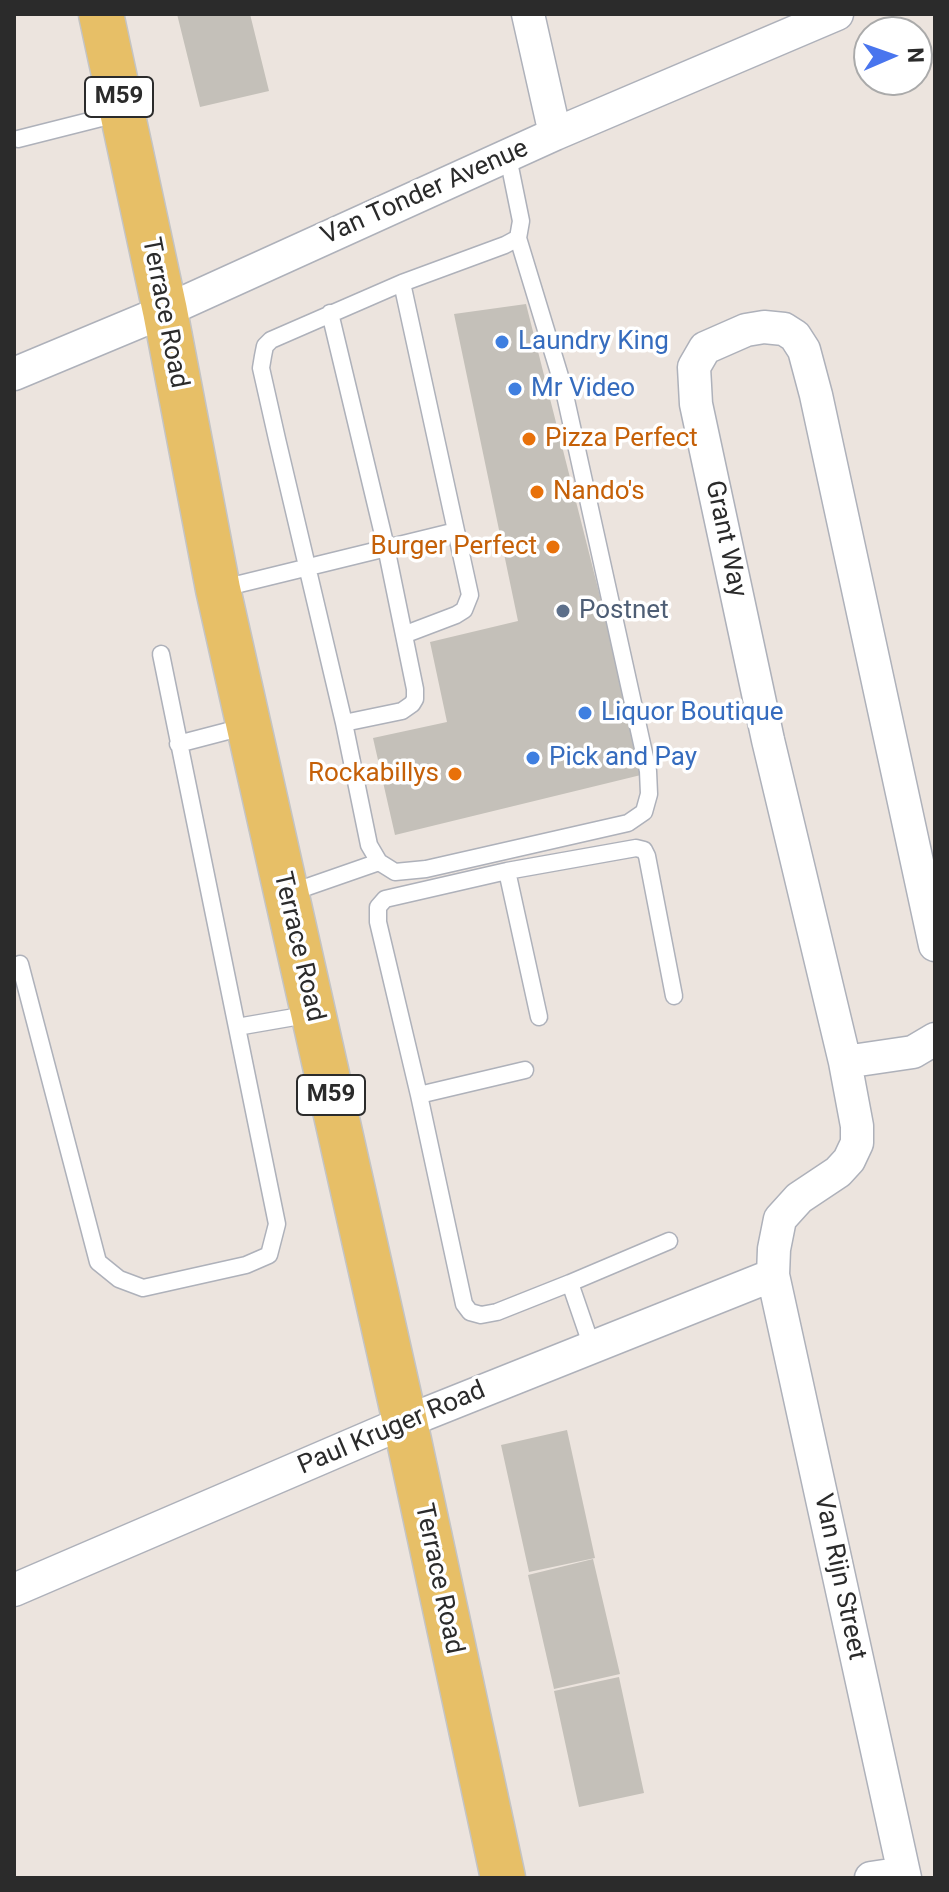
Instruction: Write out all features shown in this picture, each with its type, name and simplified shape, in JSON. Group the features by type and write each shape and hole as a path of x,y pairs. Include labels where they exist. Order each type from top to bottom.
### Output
{"main road":[{"name":"Terrace Road","path":"101,14 165,311 218,589 405,1422 503,1878"}],"street":[{"path":"528,14 555,134"},
{"name":"Van Tonder Avenue","path":"14,374 165,311 555,134 837,14"},
{"name":"Grant Way","path":"773,1275 780,1219 799,1198 838,1172 849,1160 857,1143 857,1126 845,1062 768,740 696,404 694,367 705,348 746,330 764,327 784,329 795,336 804,350 935,945"},
{"path":"845,1062 913,1052 935,1039"},
{"name":"Paul Kruger Road","path":"14,1590 405,1422 773,1275"},
{"name":"Van Rijn Street","path":"773,1275 904,1876"},
{"path":"871,1878 904,1876"}],"lane":[{"path":"18,139 123,113"},
{"path":"508,157 521,221 518,238 563,386 648,771 649,794 644,812 628,823 426,869 395,872 379,862 369,845 344,723 261,368 265,346 271,340 330,313 518,238"},
{"path":"402,283 469,601 464,610 450,619 406,634"},
{"path":"330,313 406,634 415,689 415,699 402,711 344,723"},
{"path":"218,589 456,531"},
{"path":"20,964 98,1262 119,1279 143,1288 246,1265 269,1255 277,1224 161,654"},
{"path":"178,744 249,725"},
{"path":"669,1241 497,1312 481,1315 470,1312 464,1304 378,922 378,907 385,899 507,871 631,847 644,850 674,996"},
{"path":"287,894 379,862"},
{"path":"507,871 539,1017"},
{"path":"237,1027 313,1014"},
{"path":"419,1095 525,1070"},
{"path":"570,1283 592,1347"}],"building":[{"path":"177,14 250,14 269,91 200,107"},
{"path":"526,304 645,774 395,835 373,738 447,722 430,642 518,621 454,314"},
{"path":"567,1430 595,1558 529,1572 501,1445"},
{"path":"593,1559 620,1674 554,1689 528,1575"},
{"path":"619,1677 644,1793 579,1807 554,1691"}],"place":[{"name":"Laundry King","path":"502,342"},
{"name":"Mr Video","path":"515,389"},
{"name":"Pizza Perfect","path":"529,439"},
{"name":"Nando's","path":"537,492"},
{"name":"Burger Perfect","path":"553,547"},
{"name":"Postnet","path":"563,611"},
{"name":"Liquor Boutique","path":"585,713"},
{"name":"Pick and Pay","path":"533,758"},
{"name":"Rockabillys","path":"455,774"}]}
